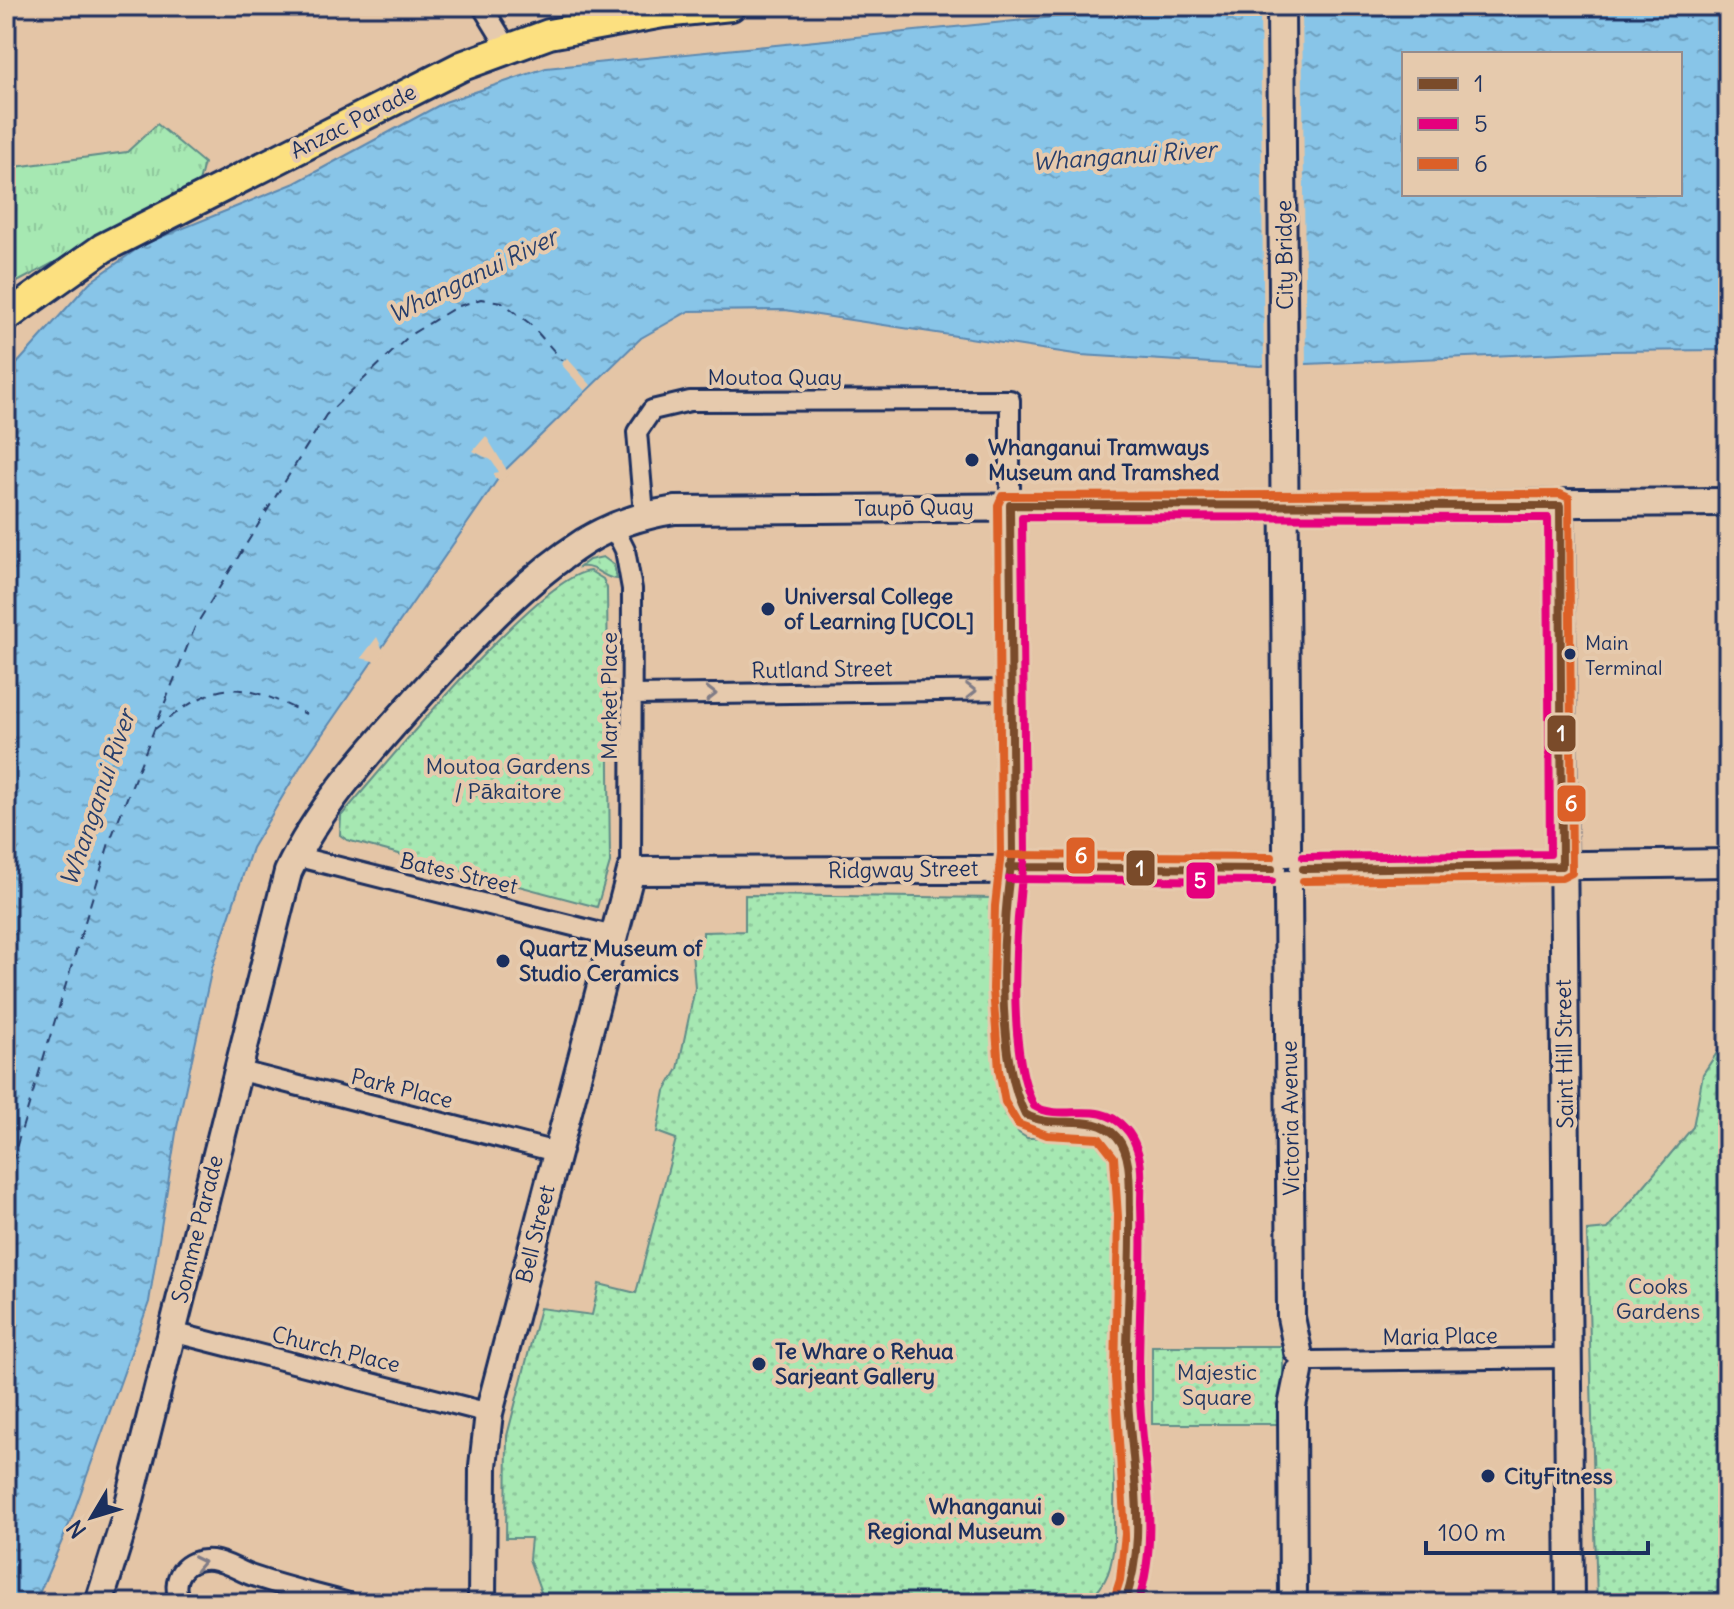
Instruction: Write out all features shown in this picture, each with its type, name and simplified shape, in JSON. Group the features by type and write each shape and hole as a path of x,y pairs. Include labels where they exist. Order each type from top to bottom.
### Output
{"main road":[{"name":"Anzac Parade","path":"6,317 74,268 127,236 462,66 549,34 663,10 715,7"}],"street":[{"path":"482,6 507,47"},
{"name":"City Bridge","path":"1281,6 1285,505"},
{"name":"Moutoa Quay","path":"644,514 637,432 643,418 663,405 690,401 1010,400 1010,505"},
{"name":"Taupō Quay","path":"295,856 347,780 467,643 530,582 613,526 644,514 675,510 1010,505 1560,506 1728,502"},
{"path":"1010,505 1013,854 1006,885 1008,1060 1013,1094 1026,1116 1038,1120 1093,1123 1107,1128 1121,1141 1127,1168 1128,1409 1135,1464 1135,1567 1125,1603"},
{"name":"Victoria Avenue","path":"1285,505 1291,1317 1303,1361 1292,1406 1293,1603"},
{"name":"Saint Hill Street","path":"1560,506 1570,1603"},
{"name":"Market Place","path":"613,526 625,550 632,577 631,871"},
{"name":"Rutland Street","path":"633,695 1012,690"},
{"name":"Bates Street","path":"295,856 613,936"},
{"name":"Somme Parade","path":"99,1603 124,1523 274,915 295,856"},
{"name":"Ridgway Street","path":"631,871 1009,867 1287,869 1728,863"},
{"name":"Bell Street","path":"482,1603 483,1466 489,1413 631,871"},
{"name":"Park Place","path":"237,1070 556,1152"},
{"name":"Church Place","path":"172,1332 489,1413"},
{"name":"Maria Place","path":"1303,1361 1567,1358"},
{"path":"181,1603 175,1591 176,1580 181,1570 196,1561 223,1562 252,1576 349,1603"}],"green space":[{"path":"157,124 204,163 198,186 6,288 6,179 15,167 127,152"},
{"path":"603,557 614,565 617,579 591,568 580,567 589,560"},
{"name":"Moutoa Gardens / Pākaitore","path":"590,571 603,579 607,588 610,863 597,907 347,840 340,835 341,816 462,678 535,604 566,581"},
{"path":"745,895 997,898 995,1025 1004,1112 1019,1133 1027,1138 1067,1135 1090,1138 1108,1151 1115,1163 1114,1542 1108,1574 1089,1600 545,1603 529,1559 531,1538 506,1538 507,1436 540,1308 592,1315 599,1284 636,1293 676,1139 657,1132 665,1091 678,1069 695,988 691,938 703,936 703,932 745,931"},
{"name":"Cooks Gardens","path":"1728,1036 1728,1603 1597,1603 1587,1231 1608,1229 1693,1127 1703,1074"},
{"name":"Majestic Square","path":"1152,1346 1283,1346 1283,1424 1152,1424"},
{"path":"1719,1427 1728,1427 1728,1603 1720,1603","holes":["1723,1444 1726,1444 1726,1601"]}],"water":[{"name":"Whanganui River","path":"1164,6 1728,6 1728,350 1605,351 1260,366 1081,355 785,310 689,311 641,338 502,473 303,762 252,848 212,968 177,1127 149,1302 71,1520 35,1603 6,1603 6,376 89,283 144,244 295,183 445,102 546,68"}],"pier":[{"path":"1260,6 1302,6 1306,367 1264,370"},
{"path":"567,358 591,385 585,391 561,364"},
{"path":"486,436 508,472 501,481 494,478 494,473 499,472 491,460 473,451"},
{"path":"377,637 384,652 377,662 361,658"}],"ferry route":[{"path":"6,1181 109,843 195,627 326,415 410,335 456,307 481,299 502,302 529,323 563,361"},
{"path":"155,729 196,701 228,690 261,695 306,714"}],"transit line":[{"name":"6","path":"1114,1599 1120,1580 1125,1534 1115,1378 1118,1217 1114,1157 1099,1138 1047,1135 1018,1124 1005,1102 999,1070 993,989 995,906 1001,853 998,505 1002,496 1560,494 1569,498 1572,873 1562,878 1303,881"},
{"name":"1","path":"1125,1603 1132,1579 1137,1537 1127,1379 1128,1163 1122,1145 1108,1129 1097,1124 1048,1121 1025,1114 1015,1088 1005,1023 1004,949 1013,854 1010,505 1560,506 1562,866 1303,869"},
{"name":"5","path":"1138,1603 1149,1547 1139,1374 1142,1246 1139,1155 1129,1133 1115,1119 1092,1112 1045,1111 1034,1106 1019,1051 1016,947 1025,854 1022,517 1548,518 1550,854 1303,857"},
{"name":"6","path":"1009,855 1272,857"},
{"name":"1","path":"1009,867 1272,869"},
{"name":"5","path":"1009,879 1272,881"}],"place":[{"name":"Whanganui Tramways Museum and Tramshed","path":"972,460"},
{"name":"Universal College of Learning [UCOL]","path":"768,609"},
{"name":"Main Terminal","path":"1570,654"},
{"name":"Quartz Museum of Studio Ceramics","path":"503,961"},
{"name":"Te Whare o Rehua Sarjeant Gallery","path":"759,1364"},
{"name":"CityFitness","path":"1488,1476"},
{"name":"Whanganui Regional Museum","path":"1058,1519"}]}
